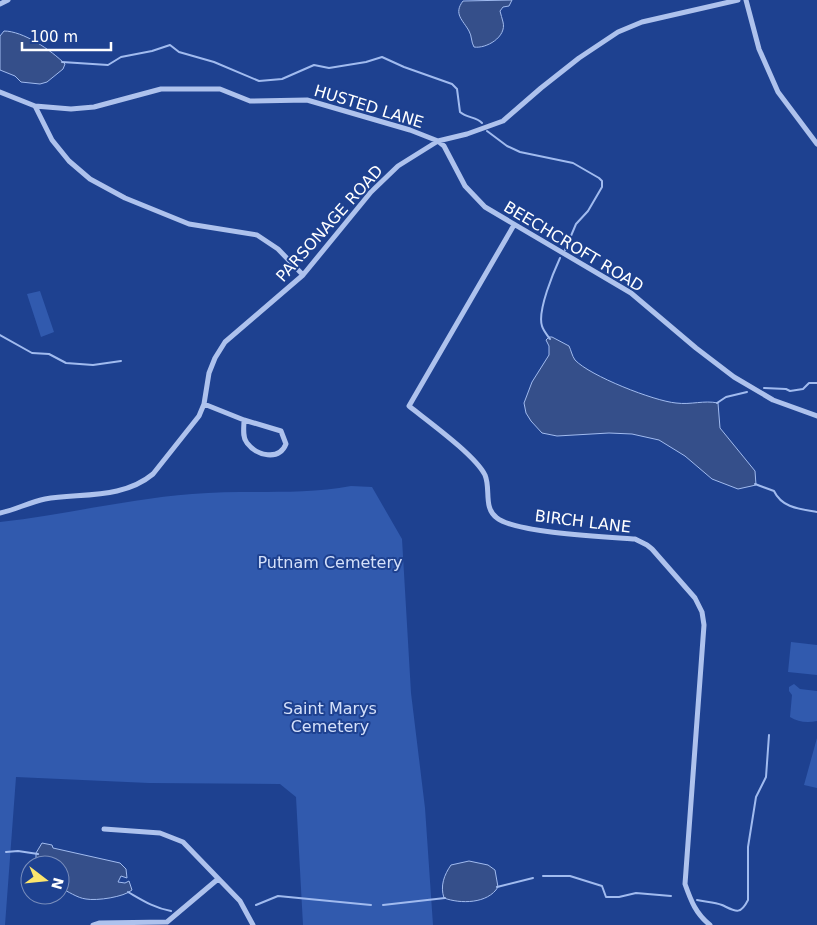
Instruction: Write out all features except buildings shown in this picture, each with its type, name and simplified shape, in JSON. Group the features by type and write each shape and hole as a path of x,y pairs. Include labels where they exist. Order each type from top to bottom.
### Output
{"street":[{"path":"0,4 8,0"},
{"name":"PARSONAGE ROAD","path":"0,513 43,500 115,492 144,482 153,474 199,416 204,404 209,373 215,358 225,342 303,275 371,192 398,166 438,141 467,134 503,121 578,58 618,32 642,22 738,0"},
{"path":"746,0 759,49 778,92 817,144"},
{"name":"HUSTED LANE","path":"0,92 35,106 71,109 94,107 161,89 220,89 250,100 307,100 410,130 438,141"},
{"path":"35,106 52,140 69,161 90,179 125,198 189,224 258,235 278,249 303,275"},
{"name":"BEECHCROFT ROAD","path":"438,141 444,146 465,186 485,207 631,293 696,348 734,377 773,400 817,416"},
{"name":"BIRCH LANE","path":"514,225 409,406 478,464 486,477 489,506 495,517 503,522 546,531 641,541 652,549 695,598 702,612 704,625 685,884 692,904 710,925"},
{"path":"204,404 244,420 281,431 286,444 284,450 276,455 267,455 255,450 246,442 243,432 244,420"},
{"path":"104,829 160,833 183,842 240,901 253,925"},
{"path":"93,925 99,923 166,922 218,879"}],"green space":[{"path":"40,291 54,332 41,337 27,294"},
{"path":"351,486 372,487 402,539 411,693 425,808 433,925 303,925 296,797 280,784 149,783 16,777 5,925 0,925 0,522 168,496 312,491"},
{"path":"791,642 817,645 817,675 788,672"},
{"path":"794,684 800,689 817,691 817,721 803,722 790,717 792,695 789,687"},
{"path":"817,738 817,788 804,785"}],"shaded area":[{"path":"512,0 509,6 503,7 500,11 503,27 499,37 490,44 474,47 470,33 459,13 463,1"},
{"path":"4,31 20,34 45,47 65,64 63,69 47,82 40,84 21,82 15,76 0,70 0,36"},
{"path":"549,337 569,346 575,360 583,366 623,387 653,398 676,403 718,403 720,428 755,471 756,485 738,489 712,479 685,456 659,440 632,434 609,433 557,436 542,433 526,413 524,403 532,382 549,355 549,346 546,340"},
{"path":"42,843 52,845 53,848 120,863 126,869 127,878 121,876 118,882 125,883 129,881 132,890 103,899 79,897 70,893 70,855 36,855"},
{"path":"469,861 488,865 495,870 498,887 488,897 481,900 465,902 444,898 443,881 451,865"}],"waterway":[{"path":"62,62 108,65 121,57 152,51 170,45 179,52 214,62 259,81 282,79 314,65 329,68 366,62 382,57 452,84 457,89 460,112 482,123"},
{"path":"487,131 507,146 520,152 573,163 602,181 602,187 588,211 576,224 565,250"},
{"path":"550,339 544,331 541,319 547,291 560,258"},
{"path":"0,335 32,353 49,354 66,363 93,365 121,361"},
{"path":"764,388 786,389 790,391 803,389 809,383 817,383"},
{"path":"717,403 726,397 747,392"},
{"path":"755,484 774,491 777,497 792,507 817,512"},
{"path":"697,900 719,904 737,911 748,900 748,847 756,797 766,777 769,735"},
{"path":"6,852 18,851 38,854"},
{"path":"543,876 570,876 602,886 606,897 619,897 636,893 671,896"},
{"path":"497,887 533,878"},
{"path":"128,892 154,906 171,911"},
{"path":"256,905 278,896 371,905"},
{"path":"383,905 445,898"}],"park label":[{"name":"Putnam Cemetery","path":"330,562"},
{"name":"Saint Marys Cemetery","path":"330,717"}]}
